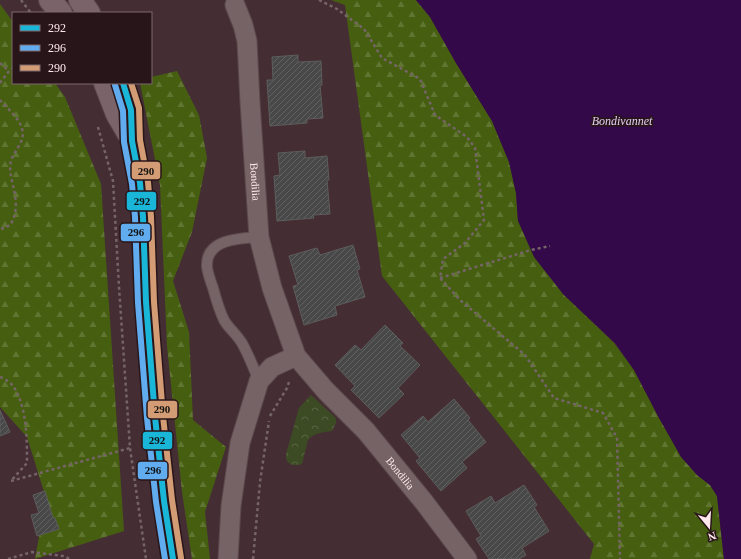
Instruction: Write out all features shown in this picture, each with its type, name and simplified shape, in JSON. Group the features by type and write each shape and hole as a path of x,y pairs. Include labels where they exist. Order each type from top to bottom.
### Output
{"main road":[{"path":"50,0 60,12"},
{"path":"80,0 88,12"},
{"path":"105,84 117,114 132,141"},
{"path":"127,85 131,110 132,141 140,183 143,217 146,302 155,416 164,501 173,559"}],"street":[{"name":"Bondilia","path":"235,5 247,41 259,237 272,288 296,356 326,391 366,431 424,502 467,559"},
{"path":"228,559 231,506 240,443 259,381 272,366 296,356"}],"lane":[{"path":"259,237 237,238 222,243 216,247 208,259 207,266 209,278 224,322 234,332 242,344 259,381"}],"path":[{"path":"21,0 30,12"},
{"path":"319,0 337,9 364,29 382,58 420,79 435,115 467,137 475,148 484,220 465,243 443,259 440,278"},
{"path":"0,63 9,71"},
{"path":"0,83 12,69"},
{"path":"0,100 21,125 23,131 22,140 11,161 11,172 16,196 13,221 8,227 0,229"},
{"path":"97,124 113,181 118,287 130,448 146,559"},
{"path":"440,278 531,250 550,246"},
{"path":"440,278 460,300 525,355 554,398 603,413 617,438 620,559"},
{"path":"253,559 260,482 270,416 288,388 296,356"},
{"path":"0,377 13,386 20,400 26,427 27,463 11,481 130,448"},
{"path":"8,559 32,552 63,556 70,559"}],"green space":[{"path":"331,0 416,0 430,17 456,63 492,121 509,162 516,193 518,221 563,294 614,343 634,370 659,418 697,475 710,485 717,496 724,559 590,559 594,544 382,276 345,5"},
{"path":"0,4 12,21 12,84 56,84 65,97 101,184 124,531 35,559 46,498 27,437 0,407"},
{"path":"177,71 199,115 207,158 192,232 173,281 189,332 193,420 226,447 205,512 210,559 192,559 182,492 167,346 160,185 140,84 152,84 152,77"},
{"path":"311,395 336,418 336,423 332,431 319,433 310,438 308,440 302,464 293,465 288,462 286,454 299,408"}],"water":[{"name":"Bondivannet","path":"416,0 741,0 741,559 724,559 717,496 710,485 697,475 681,457 634,370 615,343 563,294 534,257 518,221 516,193 509,162 492,121 456,63 430,17"}],"building":[{"path":"298,55 298,62 321,61 322,85 320,85 323,118 307,119 307,123 270,126 267,80 273,80 272,57"},
{"path":"305,151 305,158 327,156 329,180 327,180 330,214 313,215 314,218 277,221 274,176 280,175 278,153"},
{"path":"353,245 360,269 357,270 365,297 335,306 337,315 304,325 293,286 298,285 289,256 317,248 320,255"},
{"path":"385,325 403,343 400,346 420,365 398,388 404,394 379,418 351,390 355,386 335,365 355,345 361,350"},
{"path":"454,399 470,418 468,420 486,442 462,462 467,468 441,491 416,461 420,458 401,435 423,416 428,422"},
{"path":"0,410 10,432 0,436"},
{"path":"524,485 537,505 534,507 549,531 522,548 526,555 519,559 489,559 476,539 481,536 466,511 491,496 495,503"},
{"path":"45,491 53,518 55,518 59,529 37,536 31,515 39,513 33,495"}],"transit line":[{"name":"292","path":"123,84 131,110 132,141 140,183 143,217 146,302 155,417 164,501 173,559"},
{"name":"290","path":"131,84 139,108 140,140 148,182 151,217 154,302 163,416 172,500 181,558"},
{"name":"296","path":"115,85 123,111 124,142 132,184 135,217 138,303 147,418 156,502 165,559"}]}
